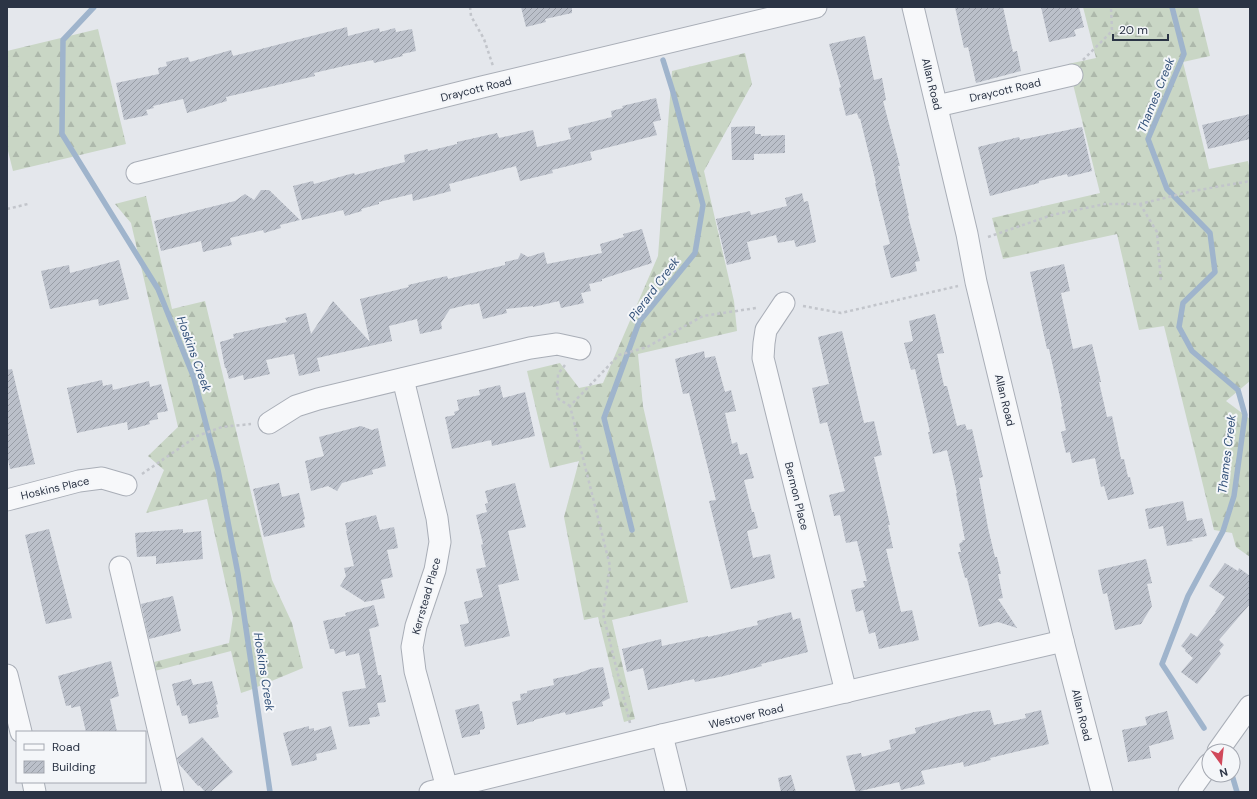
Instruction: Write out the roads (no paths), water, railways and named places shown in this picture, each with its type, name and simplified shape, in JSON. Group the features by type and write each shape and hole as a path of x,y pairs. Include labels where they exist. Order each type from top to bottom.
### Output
{"street":[{"name":"Draycott Road","path":"137,173 499,83 816,7"},
{"name":"Allan Road","path":"913,7 967,234 976,282 1063,641 1102,792"},
{"name":"Draycott Road","path":"937,106 1072,75"},
{"name":"Bermon Place","path":"784,303 766,330 764,358 846,692"},
{"path":"269,422 296,406 318,399 530,348 557,344 580,349"},
{"name":"Kerrstead Place","path":"403,379 437,518 440,542 435,570 416,626 412,647 415,671 438,790"},
{"name":"Hoskins Place","path":"7,500 79,481 102,478 126,485"},
{"path":"120,567 173,792"},
{"name":"Westover Road","path":"438,790 662,735 1063,641"},
{"path":"7,675 21,731"},
{"path":"1224,743 1250,706"},
{"path":"662,735 676,792"},
{"path":"1189,792 1201,775"}],"waterway":[{"name":"Hoskins Creek","path":"94,7 63,40 62,134 158,289 194,378 218,470 238,574 270,792"},
{"name":"Thames Creek","path":"1172,7 1184,54 1148,139 1167,189 1210,233 1215,272 1183,303 1179,327 1192,351 1238,390 1245,415 1234,496 1223,531 1188,596 1162,664 1204,728"},
{"name":"Pierard Creek","path":"632,530 604,418 639,322 695,253 703,205 663,60"},
{"name":"Thames Creek","path":"1234,783 1237,792"}]}
